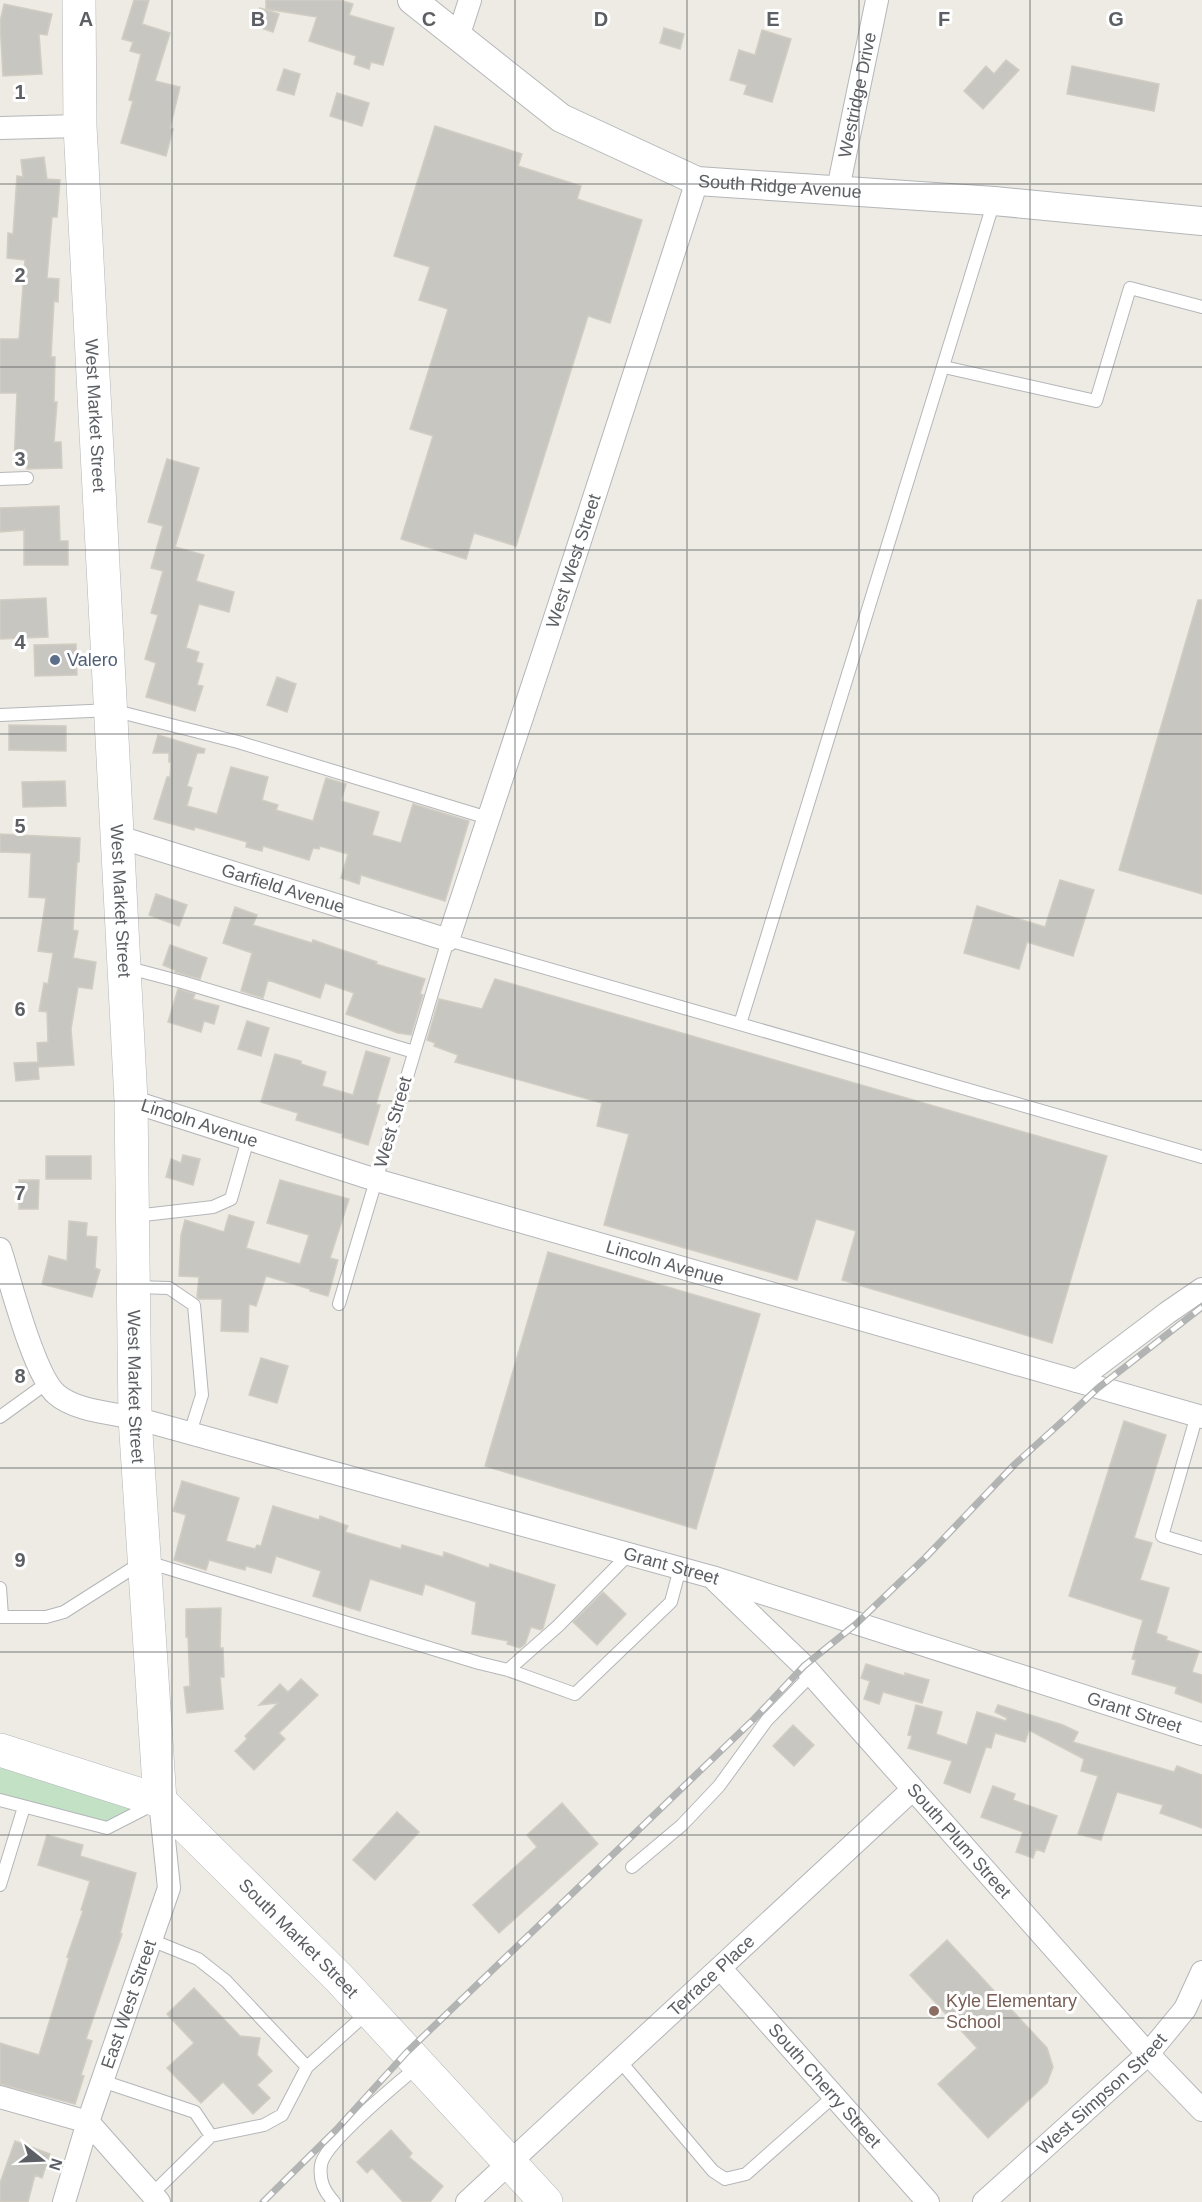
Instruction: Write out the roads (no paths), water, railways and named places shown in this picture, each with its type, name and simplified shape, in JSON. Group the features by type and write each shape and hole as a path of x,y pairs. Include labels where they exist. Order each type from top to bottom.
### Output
{"main road":[{"name":"West Market Street","path":"79,0 80,126 119,837 131,1101 135,1418 160,1801"},
{"name":"South Market Street","path":"0,1750 160,1801 339,1978 546,2202"}],"street":[{"name":"South Ridge Avenue","path":"412,0 561,118 697,181 994,201 1202,221"},
{"path":"458,36 470,0"},
{"name":"Westridge Drive","path":"838,189 877,0"},
{"path":"0,128 80,126"},
{"name":"West West Street","path":"447,940 697,181"},
{"name":"Garfield Avenue","path":"119,837 447,940"},
{"name":"Lincoln Avenue","path":"131,1101 376,1180 1199,1416"},
{"path":"0,1249 41,1374 47,1383"},
{"path":"1077,1382 1202,1289"},
{"name":"Grant Street","path":"47,1383 57,1395 83,1408 135,1418 712,1577 1202,1734"},
{"name":"South Plum Street","path":"712,1577 812,1674 912,1790 1148,2054 1202,2110"},
{"name":"Terrace Place","path":"467,2202 912,1790"},
{"name":"East West Street","path":"64,2202 88,2122 169,1888 160,1801"},
{"name":"South Cherry Street","path":"721,1969 928,2202"},
{"name":"West Simpson Street","path":"984,2202 1148,2054 1185,2009 1202,1972"},
{"path":"0,2097 88,2122 155,2198"}],"lane":[{"path":"740,1024 994,201"},
{"path":"944,367 1096,401 1130,288 1202,307"},
{"path":"0,479 27,478"},
{"path":"0,715 112,710 238,742 488,818"},
{"path":"447,940 1202,1157"},
{"name":"West Street","path":"339,1304 447,940"},
{"path":"125,967 414,1052"},
{"path":"133,1216 213,1207 231,1199 248,1139"},
{"path":"134,1287 168,1288 194,1305 202,1395 190,1433"},
{"path":"0,1417 47,1383"},
{"path":"1199,1416 1162,1536 1202,1548"},
{"path":"507,1670 558,1626 629,1554"},
{"path":"0,1588 1,1617 46,1617 64,1612 144,1561 507,1670 575,1694 671,1602 680,1568"},
{"path":"632,1867 682,1825 720,1786 767,1720 812,1674"},
{"path":"0,1800 107,1827 160,1801"},
{"path":"0,1885 24,1807"},
{"path":"151,1940 198,1959 226,1981 307,2067"},
{"path":"155,2198 211,2136 264,2125 282,2115 307,2067 369,2011"},
{"path":"620,2061 713,2171 725,2180 746,2174 834,2096"},
{"path":"334,2202 323,2190 321,2163 336,2140 419,2065"},
{"path":"102,2081 195,2112 211,2136"}],"railway":[{"path":"263,2202 336,2130 407,2052 754,1719 804,1666 856,1624 926,1557 1015,1464 1098,1388 1202,1307"}],"place":[{"name":"Valero","path":"55,660"},
{"name":"Kyle Elementary School","path":"934,2011"}]}
